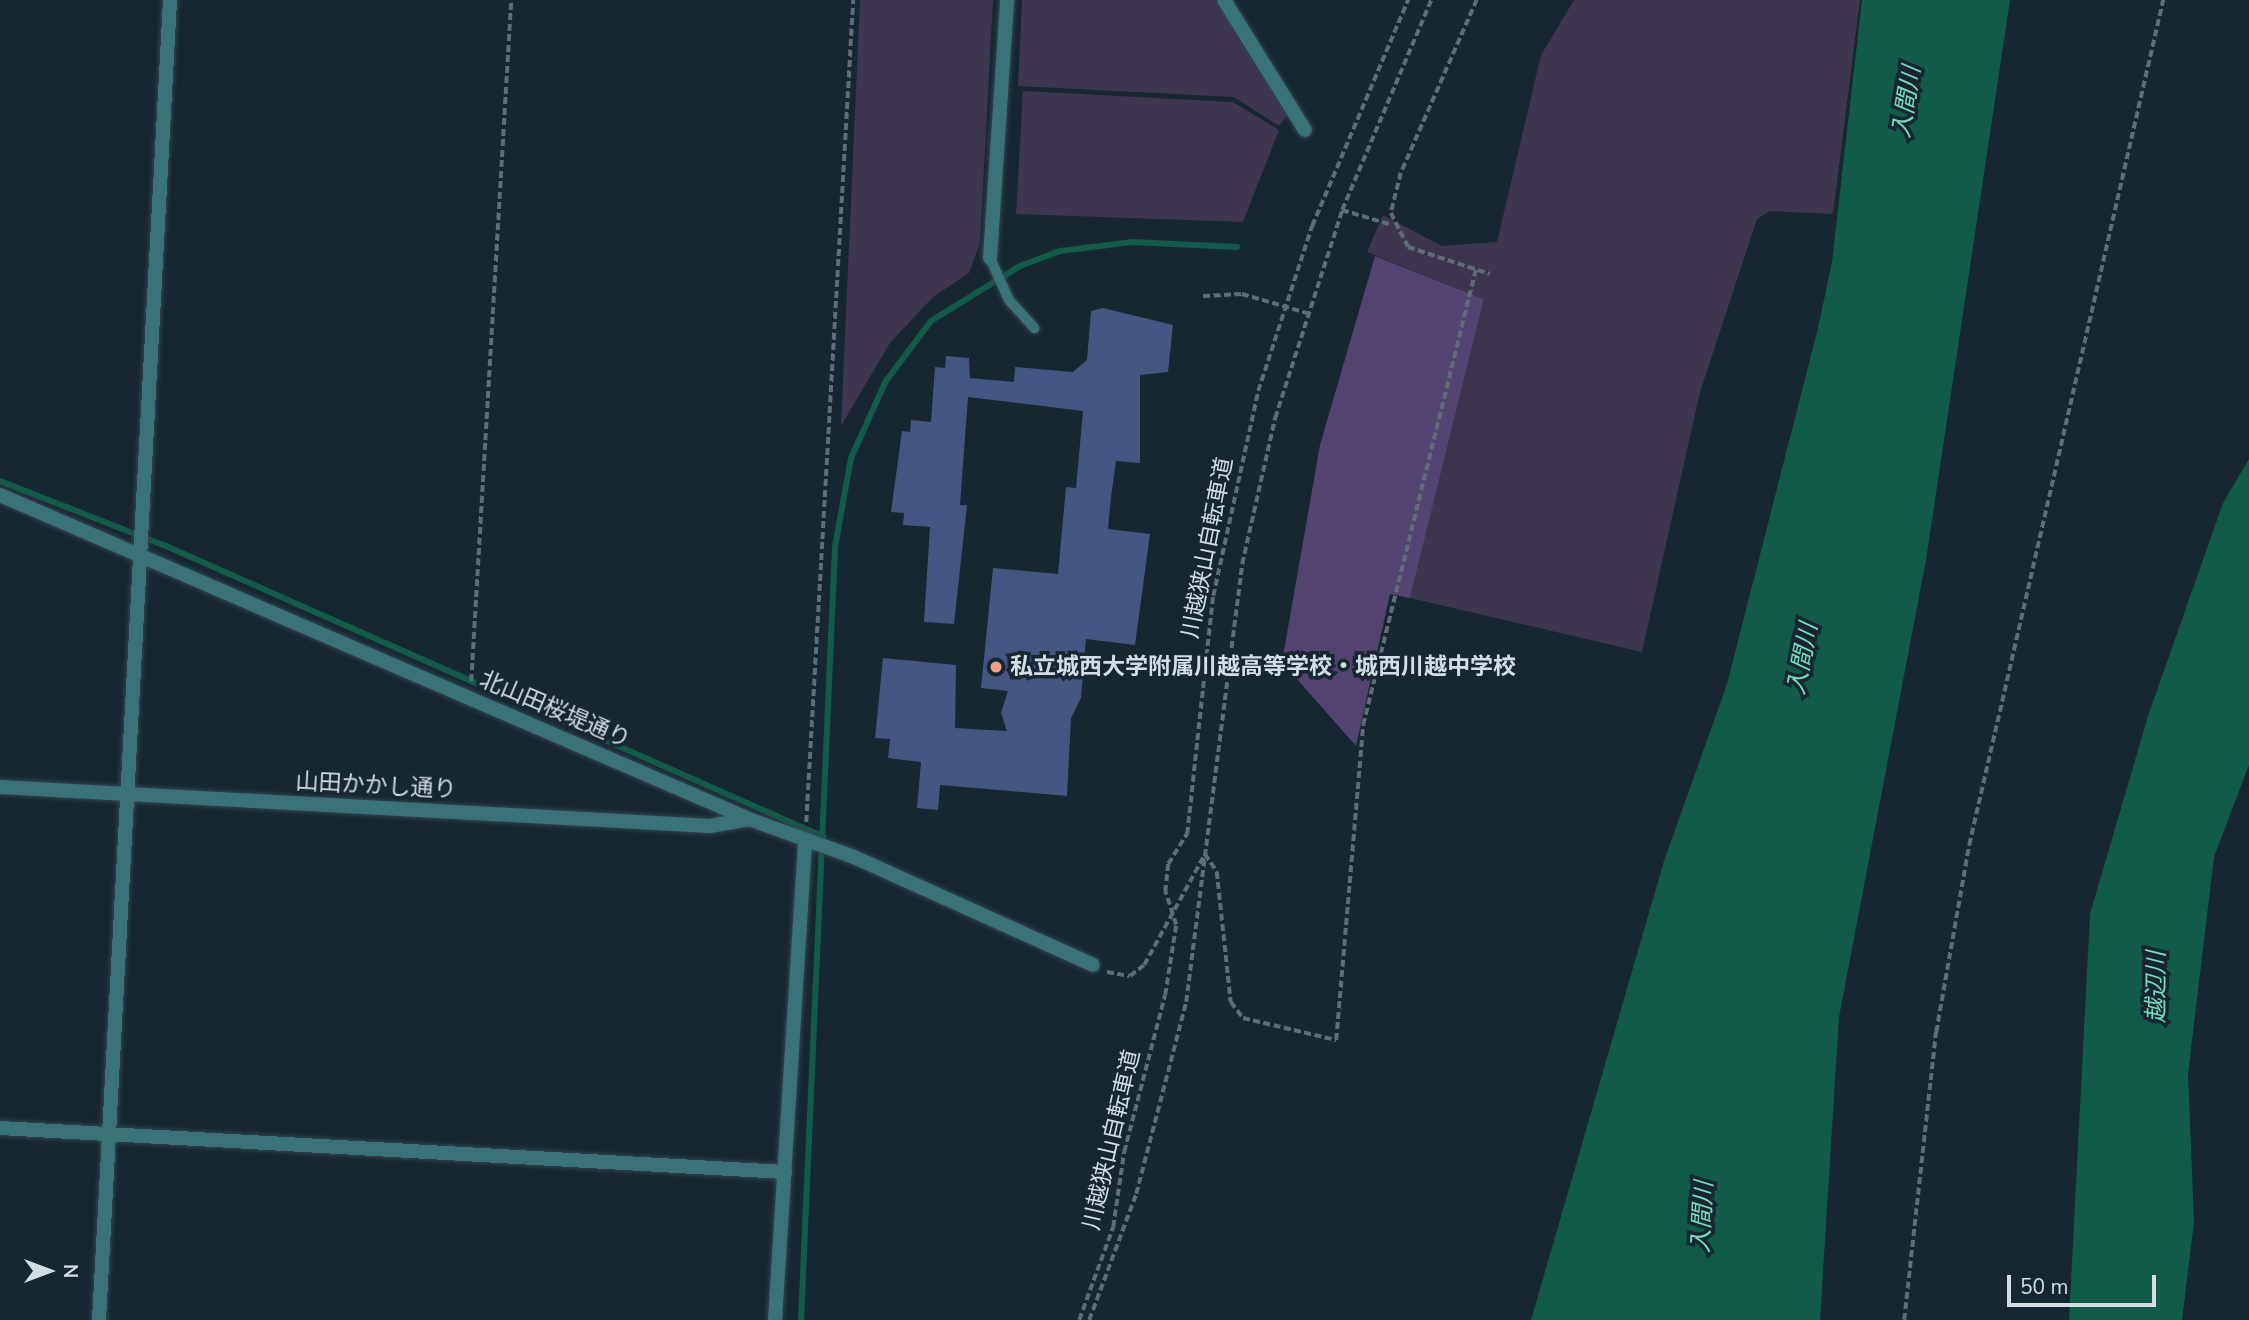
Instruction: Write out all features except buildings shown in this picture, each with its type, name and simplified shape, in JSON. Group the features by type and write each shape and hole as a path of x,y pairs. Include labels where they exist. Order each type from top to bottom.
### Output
{"street":[{"path":"99,1320 170,0"},
{"path":"991,262 1007,0"},
{"path":"1224,0 1305,130"},
{"name":"北山田桜堤通り","path":"0,495 1093,965"},
{"name":"山田かかし通り","path":"0,787 710,826 749,819"},
{"path":"775,1320 805,841"},
{"path":"0,1128 785,1172"}],"lane":[{"path":"991,262 1003,287 1034,328"}],"path":[{"path":"464,695 474,674 511,0"},
{"path":"805,841 853,0"},
{"name":"川越狭山自転車道","path":"1079,1320 1113,1227 1124,1152 1165,996 1176,925 1164,892 1168,864 1187,834 1222,545 1284,307 1408,0"},
{"path":"1089,1320 1136,1194 1186,1002 1242,564 1307,313 1342,210 1431,0"},
{"path":"1392,225 1401,173 1477,0"},
{"path":"1905,1320 1936,1032 1969,845 2163,0"},
{"path":"1342,210 1392,225 1408,247 1490,274"},
{"path":"1205,854 1217,872 1231,1002 1243,1018 1336,1040 1363,725 1476,270"},
{"path":"1203,296 1242,294 1307,313"},
{"path":"1093,965 1120,976 1138,972 1171,908 1205,854"}],"shaded area":[{"path":"860,0 993,0 980,243 969,273 933,297 890,343 841,426"},
{"path":"1022,0 1215,0 1287,116 1279,126 1234,97 1018,86"},
{"path":"1574,0 1860,0 1833,214 1770,211 1757,219 1700,392 1642,652 1410,598 1484,299 1367,252 1383,215 1442,246 1497,242 1541,55"},
{"path":"1023,91 1233,102 1279,130 1243,222 1016,214"},
{"path":"1375,256 1484,299 1410,598 1390,594 1356,746 1282,662 1320,445"}],"water":[{"name":"入間川","path":"1862,0 2010,0 1926,560 1839,1017 1820,1320 1531,1320 1664,861 1727,684 1818,328 1832,262"},
{"name":"越辺川","path":"2249,459 2249,765 2214,857 2188,1074 2194,1222 2182,1320 2069,1320 2090,914 2148,716 2223,503"}],"waterway":[{"path":"801,1320 835,547 851,458 886,381 931,321 1020,266 1060,251 1132,242 1237,247"},
{"path":"0,481 166,546 824,837"}],"place":[{"name":"私立城西大学附属川越高等学校・城西川越中学校","path":"996,667"}]}
